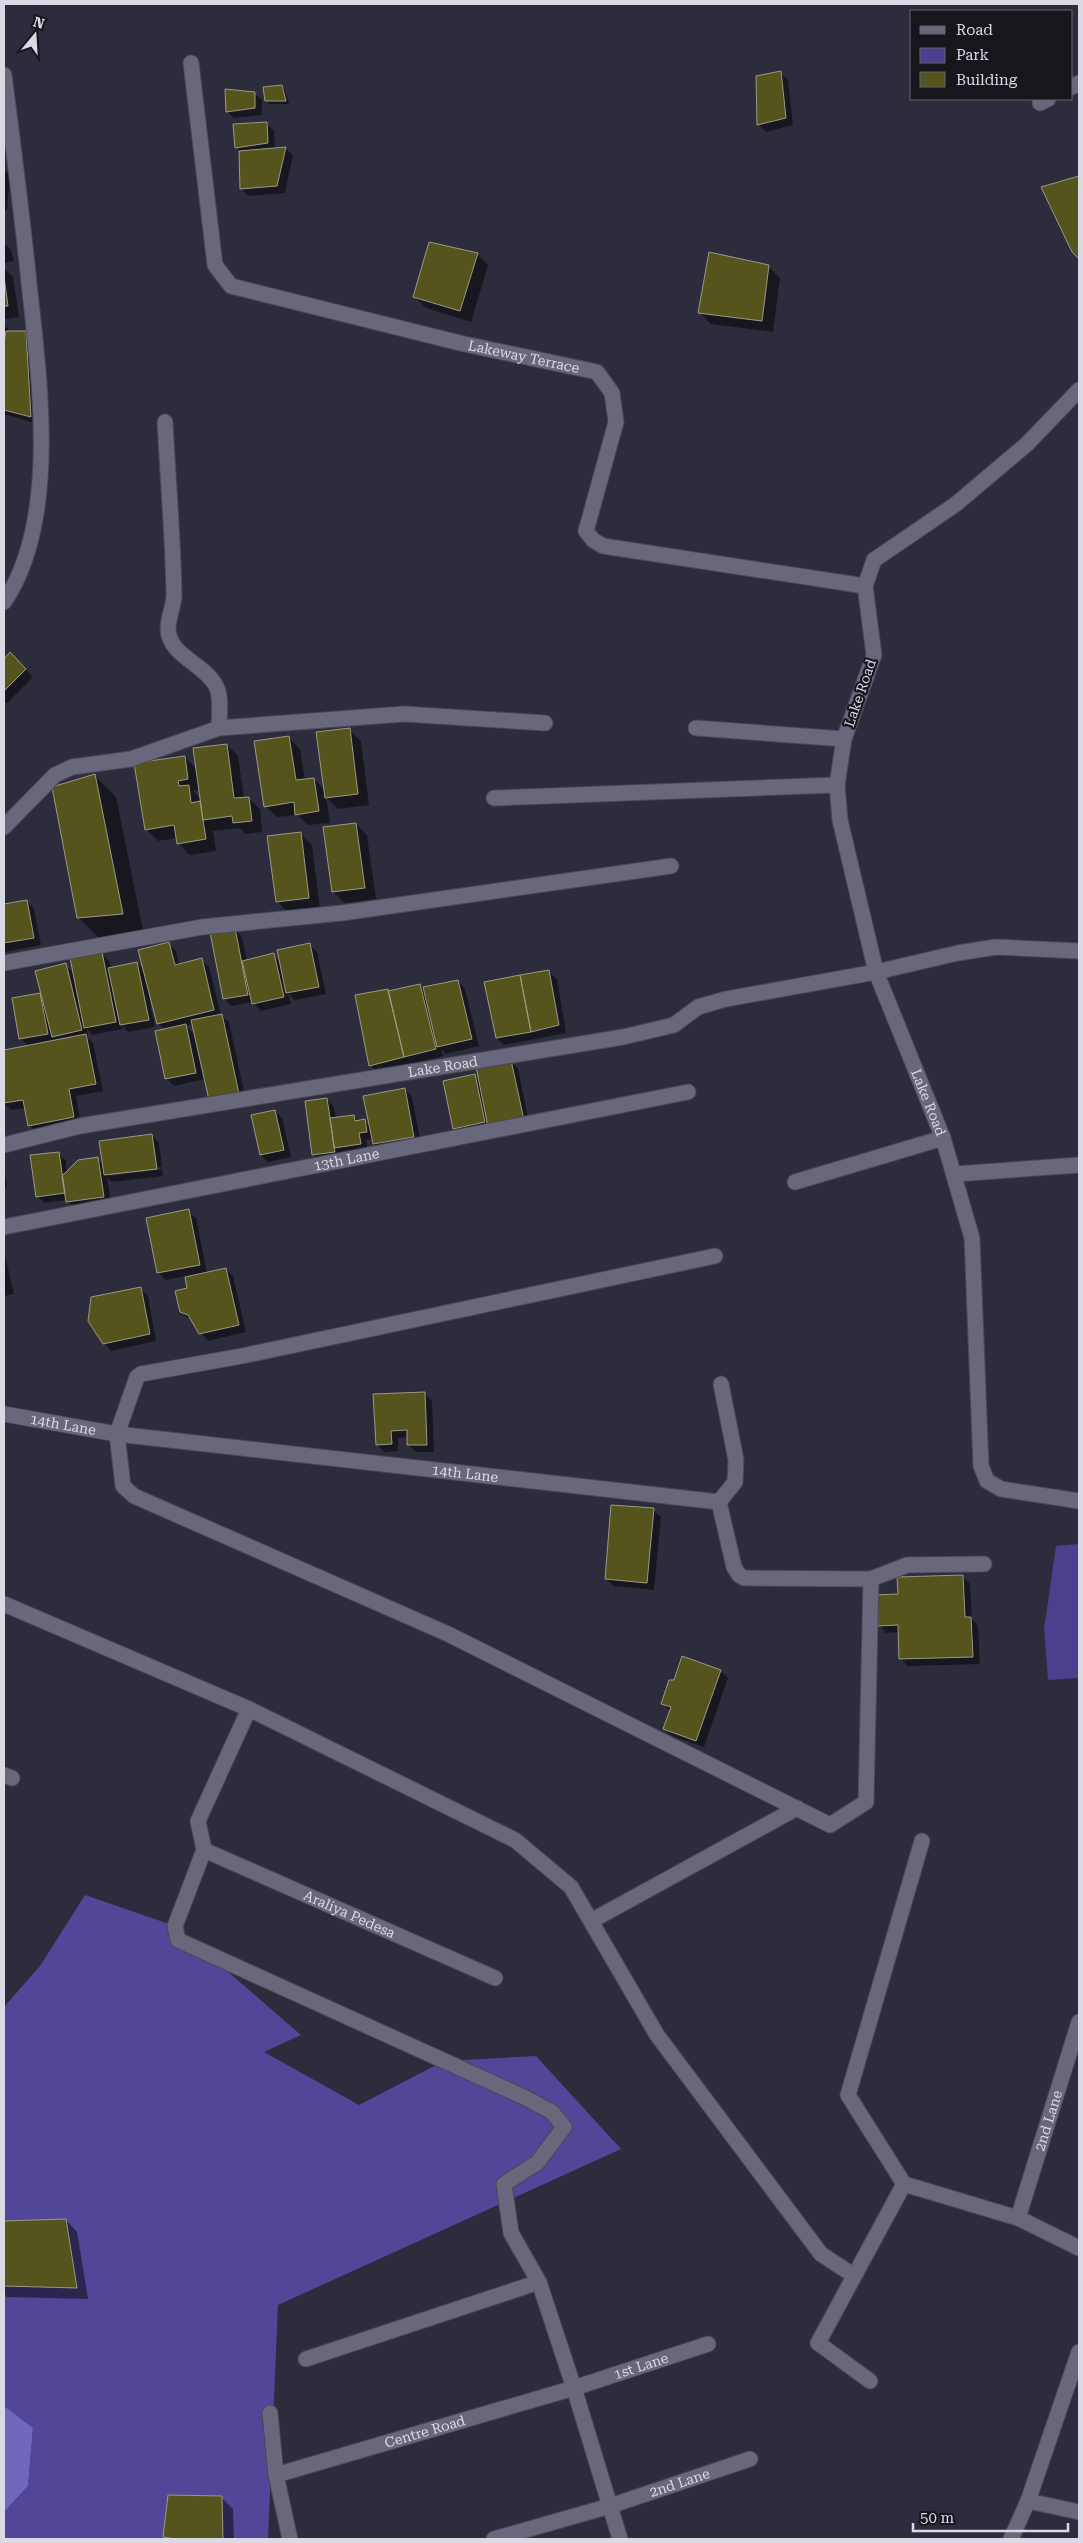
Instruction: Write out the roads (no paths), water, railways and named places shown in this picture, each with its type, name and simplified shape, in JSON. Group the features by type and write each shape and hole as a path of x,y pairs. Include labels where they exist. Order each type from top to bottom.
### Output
{"street":[{"name":"Lakeway Terrace","path":"191,63 215,265 231,286 460,343 597,372 612,393 616,422 586,531 593,540 603,546 865,586"},
{"path":"4,75 21,205 40,392 36,511 27,554 4,602"},
{"name":"Lake Road","path":"1079,390 1027,444 956,504 874,560 865,586 874,654 844,739 837,786 840,820 876,972 943,1138 972,1238 981,1466 987,1481 1001,1489 1079,1501"},
{"path":"165,422 174,597 168,629 171,641 185,658 204,671 216,686 219,704 219,728"},
{"path":"4,826 55,775 72,767 131,759 219,728 404,714 545,723"},
{"path":"696,728 844,739"},
{"path":"494,798 837,786"},
{"path":"4,963 202,927 342,913 670,866"},
{"path":"876,972 996,946 1079,951"},
{"name":"Lake Road","path":"4,1145 80,1126 624,1037 674,1025 698,1006 726,999 876,972"},
{"name":"13th Lane","path":"4,1228 688,1092"},
{"path":"795,1182 943,1138"},
{"path":"955,1174 1079,1165"},
{"path":"715,1256 252,1354 141,1374 137,1377 117,1434 123,1486 134,1496 448,1634 830,1825 866,1802 871,1579"},
{"path":"721,1384 736,1460 735,1482 718,1502 734,1567 739,1575 744,1578 871,1579 907,1565 984,1564"},
{"name":"14th Lane","path":"4,1414 117,1434 718,1502"},
{"path":"4,1604 249,1709 515,1840 571,1887 662,2042 821,2254 854,2275"},
{"path":"249,1709 198,1821 204,1850 175,1926 178,1940 526,2098 552,2112 564,2127 537,2163 504,2184 511,2233 539,2282 574,2388 620,2539"},
{"path":"591,1922 797,1808"},
{"path":"922,1841 848,2095 904,2184 1018,2218 1079,2248"},
{"name":"Araliya Pedesa","path":"204,1850 495,1978"},
{"name":"2nd Lane","path":"1018,2218 1079,2022"},
{"path":"870,2382 818,2343 904,2184"},
{"path":"306,2360 539,2282"},
{"name":"1st Lane","path":"574,2388 708,2344"},
{"path":"1010,2539 1028,2501 1079,2352"},
{"name":"Centre Road","path":"276,2475 574,2388"},
{"path":"270,2413 276,2475 290,2539"},
{"name":"2nd Lane","path":"494,2539 610,2506 750,2459"},
{"path":"1028,2501 1079,2512"}]}
